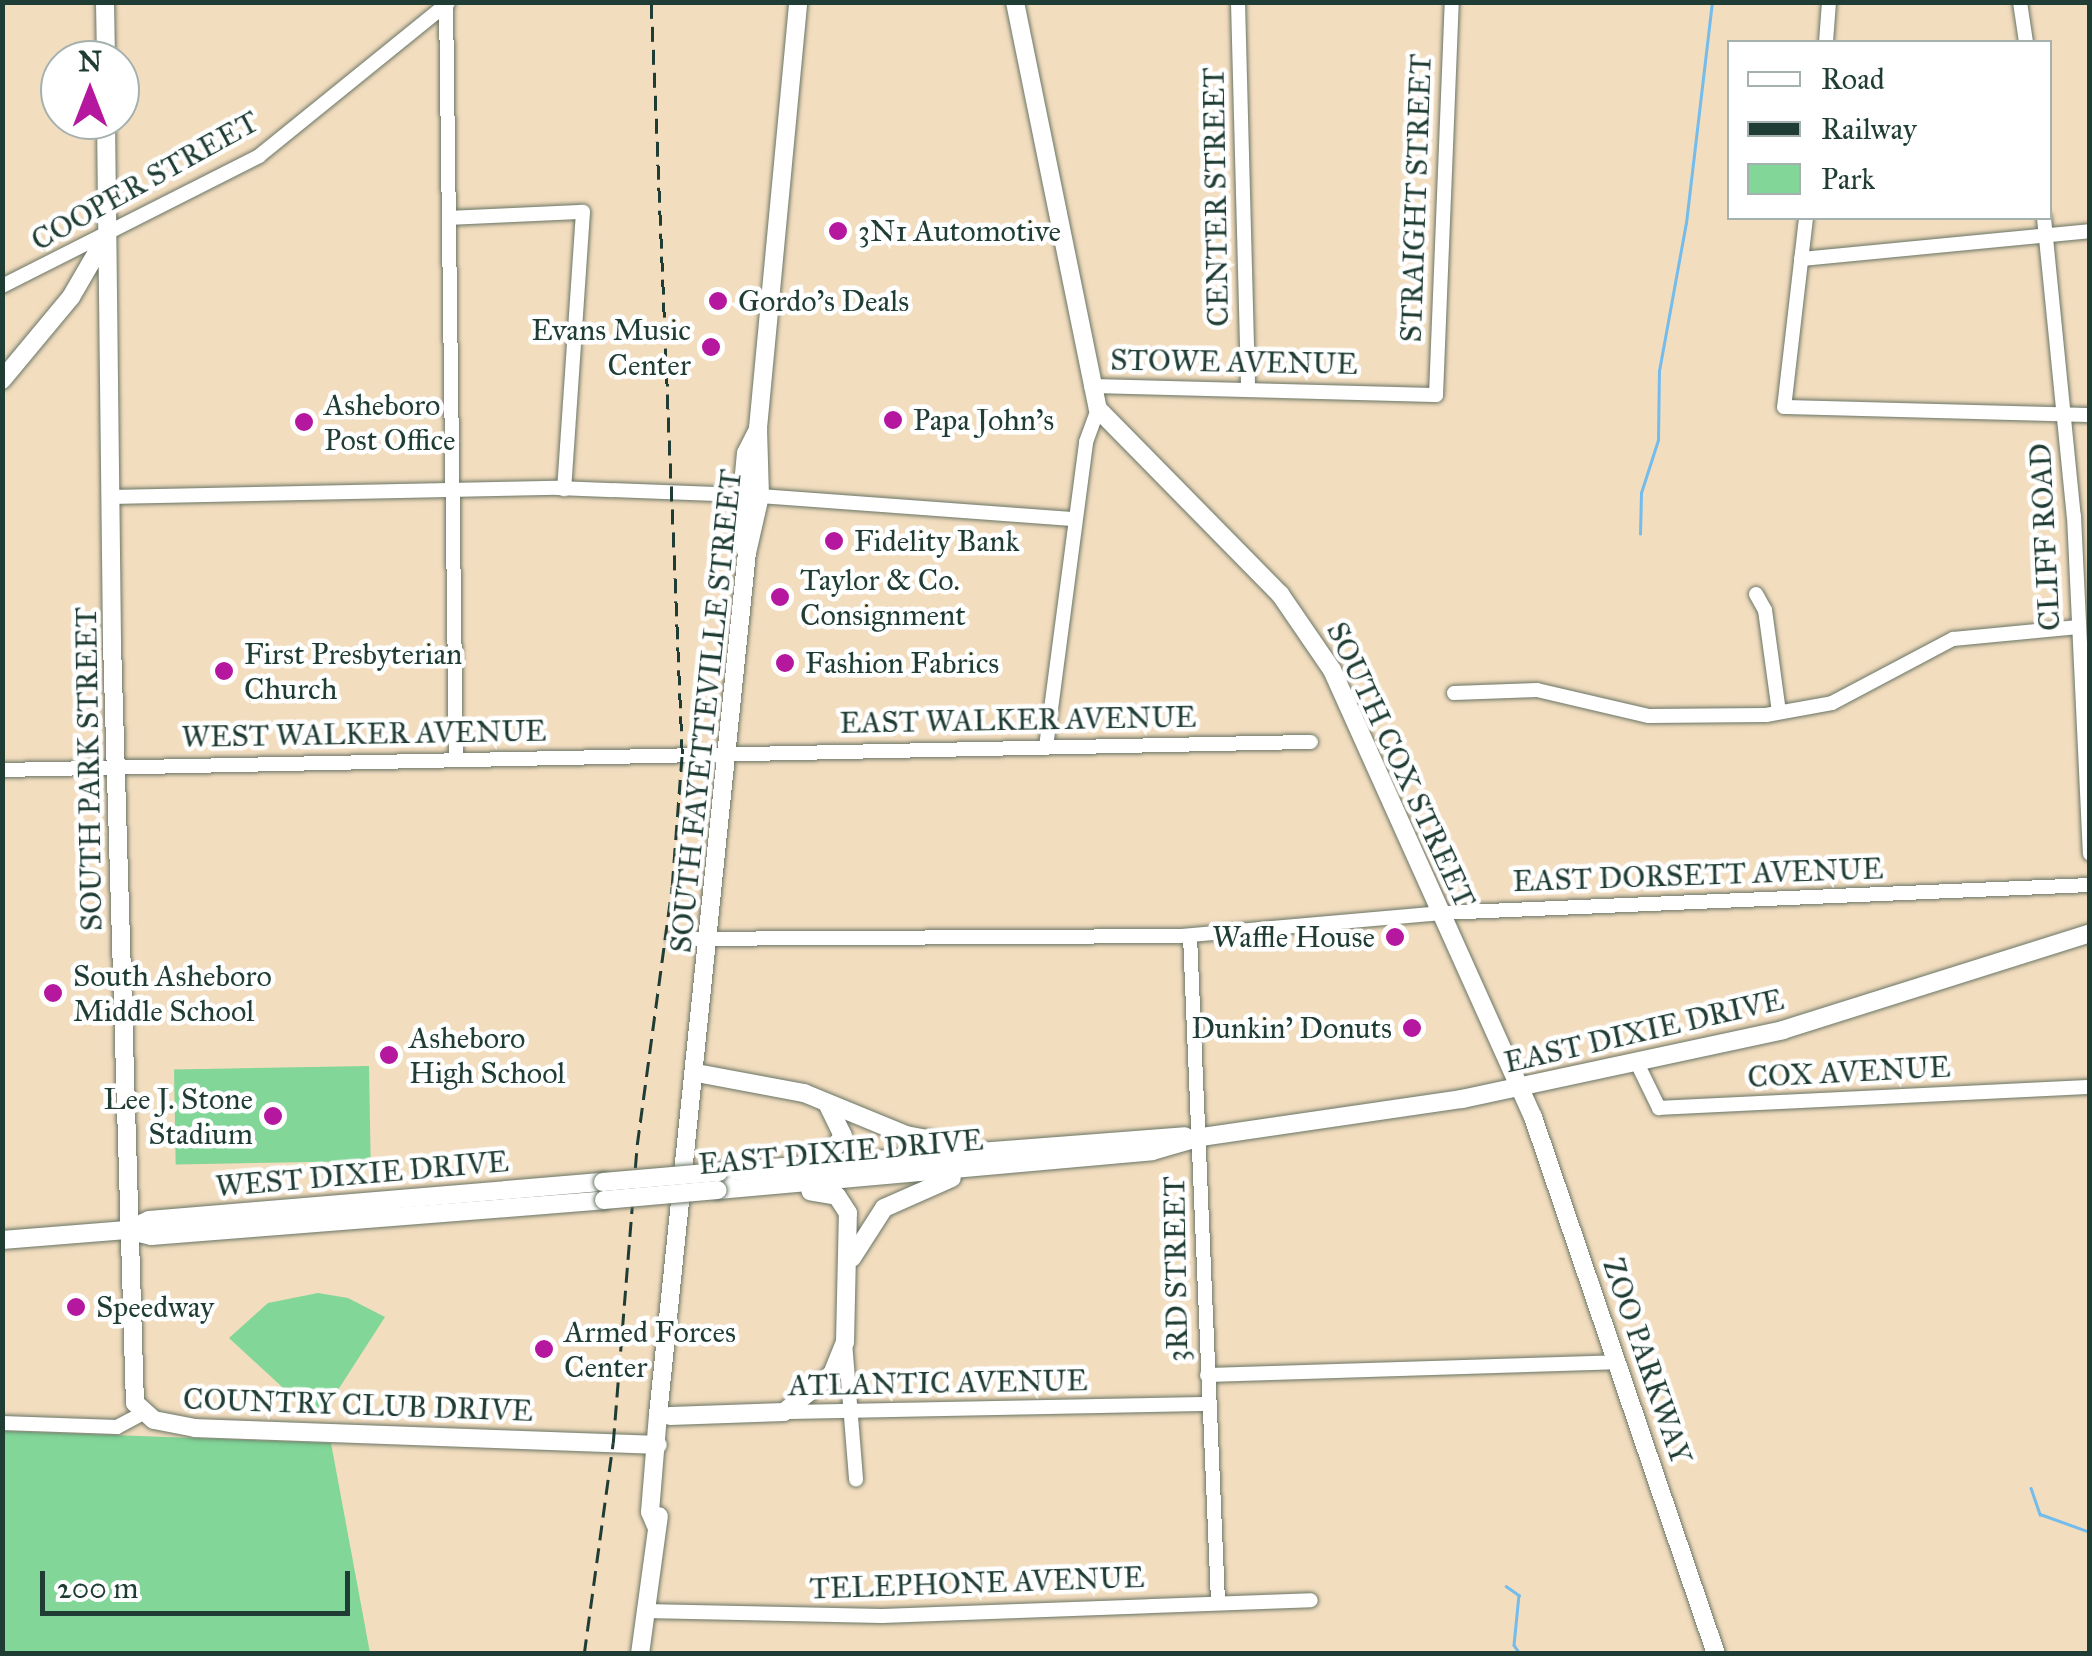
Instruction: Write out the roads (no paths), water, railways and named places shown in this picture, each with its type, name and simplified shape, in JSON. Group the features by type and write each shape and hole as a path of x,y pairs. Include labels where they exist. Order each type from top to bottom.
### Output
{"main road":[{"path":"105,2 106,40"},
{"name":"SOUTH FAYETTEVILLE STREET","path":"656,1526 650,1512 682,1220 696,1018 703,1007 750,546 739,532 751,496 798,2"},
{"name":"SOUTH COX STREET","path":"1014,2 1098,409 1311,634 1519,1088"},
{"name":"SOUTH PARK STREET","path":"106,140 110,497 131,1386 143,1413"},
{"path":"2,380 71,297 108,232"},
{"name":"EAST DIXIE DRIVE","path":"718,1181 765,1186 1152,1151 1200,1136 1519,1088 1638,1065 1783,1030 2090,933"},
{"name":"SOUTH FAYETTEVILLE STREET","path":"682,1220 690,1209 708,1018 703,1007"},
{"path":"702,1074 822,1100 906,1135 984,1149"},
{"name":"ZOO PARKWAY","path":"1519,1088 1716,1654"},
{"path":"777,1168 838,1144 843,1125 822,1100"},
{"name":"EAST DIXIE DRIVE","path":"604,1191 718,1181 777,1168 1149,1134 1200,1136"},
{"path":"849,1267 884,1208 926,1186 996,1166"},
{"path":"765,1186 828,1192 843,1200 849,1267 845,1342 823,1386 784,1412"},
{"name":"WEST DIXIE DRIVE","path":"2,1240 127,1230 149,1220 604,1191"},
{"name":"SOUTH FAYETTEVILLE STREET","path":"640,1654 676,1357 670,1347"},
{"name":"ATLANTIC AVENUE","path":"670,1416 784,1412"},
{"name":"COUNTRY CLUB DRIVE","path":"143,1413 194,1428 658,1445"}],"street":[{"name":"CENTER STREET","path":"1238,2 1248,390"},
{"name":"STRAIGHT STREET","path":"1436,395 1452,2"},
{"path":"1826,40 1829,2"},
{"path":"2020,2 2026,40"},
{"path":"447,3 456,759"},
{"name":"COOPER STREET","path":"2,286 259,156 447,3"},
{"path":"450,218 584,212 564,489"},
{"path":"1806,220 1784,407 2090,415"},
{"path":"1801,259 2045,225 2090,231"},
{"name":"CLIFF ROAD","path":"2045,225 2066,415 2090,854"},
{"name":"STOWE AVENUE","path":"1091,386 1436,395"},
{"path":"1046,747 1086,442 1098,409"},
{"path":"110,497 564,489 751,496 1075,519"},
{"path":"1756,594 1765,610 1778,712"},
{"path":"1454,693 1537,690 1649,716 1778,712 1832,703 1954,639 2078,627"},
{"name":"EAST WALKER AVENUE","path":"726,753 1312,742"},
{"name":"WEST WALKER AVENUE","path":"2,770 726,753"},
{"name":"EAST DORSETT AVENUE","path":"674,939 1190,936 1442,913 2090,885"},
{"name":"3RD STREET","path":"1190,936 1218,1601"},
{"name":"COX AVENUE","path":"1638,1065 1659,1108 2090,1087"},
{"path":"845,1342 856,1480"},
{"path":"1207,1375 1617,1362"},
{"name":"ATLANTIC AVENUE","path":"784,1412 1208,1404"},
{"name":"COUNTRY CLUB DRIVE","path":"2,1423 117,1427 143,1413"},
{"name":"TELEPHONE AVENUE","path":"644,1611 882,1616 1312,1600"}],"waterway":[{"path":"1640,534 1641,493 1658,440 1659,371 1686,223 1712,2"},
{"path":"2031,1488 2040,1514 2090,1532"},
{"path":"1506,1586 1519,1595 1514,1645 1520,1654"}],"railway":[{"path":"584,1654 613,1443 637,1145 672,886 682,754 651,2"}],"place":[{"name":"3N1 Automotive","path":"838,231"},
{"name":"Gordo's Deals","path":"718,301"},
{"name":"Evans Music Center","path":"711,347"},
{"name":"Papa John's","path":"893,420"},
{"name":"Asheboro Post Office","path":"304,422"},
{"name":"Fidelity Bank","path":"834,541"},
{"name":"Taylor & Co. Consignment","path":"780,597"},
{"name":"Fashion Fabrics","path":"785,663"},
{"name":"First Presbyterian Church","path":"224,671"},
{"name":"Waffle House","path":"1395,937"},
{"name":"South Asheboro Middle School","path":"53,993"},
{"name":"Dunkin' Donuts","path":"1412,1028"},
{"name":"Asheboro High School","path":"389,1055"},
{"name":"Lee J. Stone Stadium","path":"273,1116"},
{"name":"Speedway","path":"76,1307"},
{"name":"Armed Forces Center","path":"544,1349"}]}
